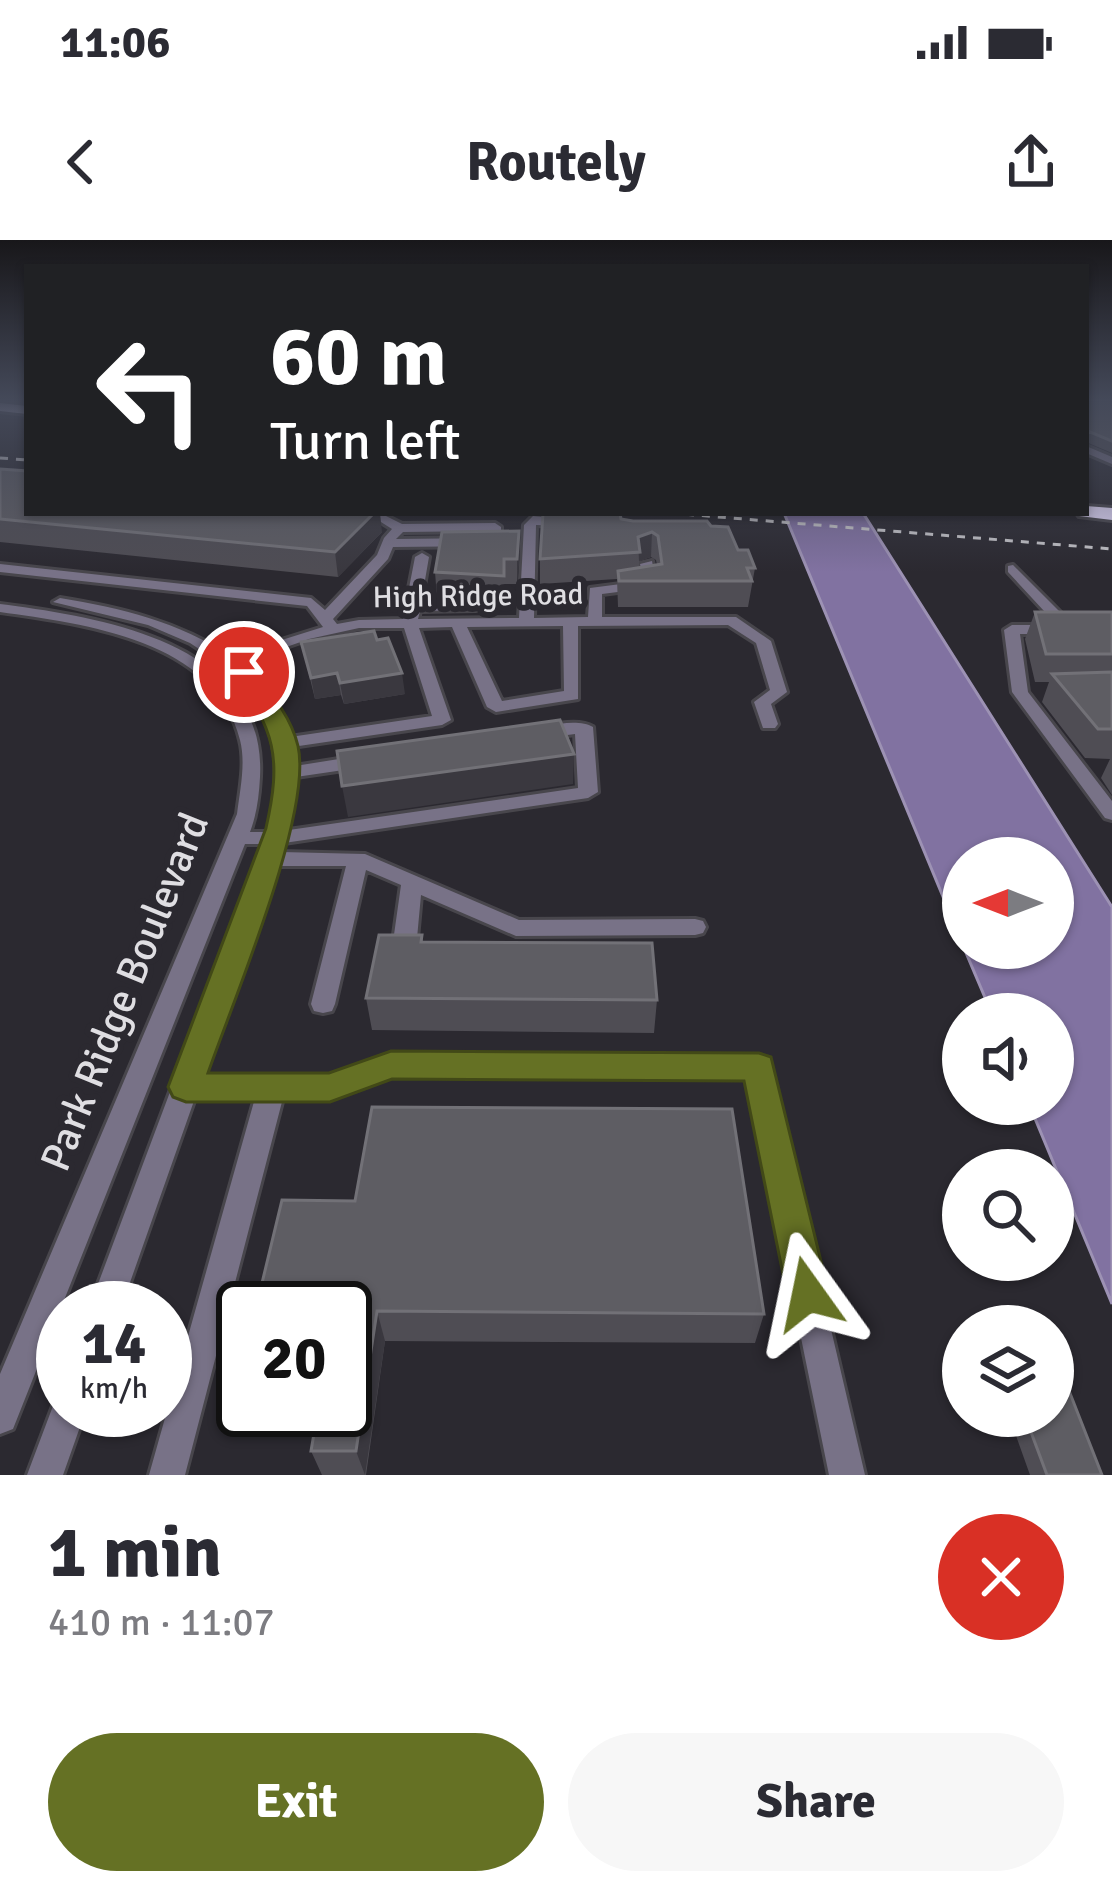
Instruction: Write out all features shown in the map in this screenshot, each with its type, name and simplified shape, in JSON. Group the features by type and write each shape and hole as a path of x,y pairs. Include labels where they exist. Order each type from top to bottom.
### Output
{"street":[{"path":"350,516 384,519 400,528 495,527 495,542 388,543"},
{"path":"526,622 533,520 579,524"},
{"path":"0,568 310,602 329,622 400,528"},
{"path":"285,743 442,720 411,615 422,557"},
{"path":"595,621 595,591 652,584 647,564"},
{"path":"1013,569 1069,629"},
{"path":"0,591 27,571"},
{"path":"89,621 149,584"},
{"path":"0,591 108,610 186,633 231,661 267,702 285,743 288,773 272,848 115,1281"},
{"path":"411,615 476,606"},
{"path":"0,608 89,621 159,644 203,672"},
{"name":"High Ridge Road","path":"203,672 329,622 411,615 458,623 731,620 763,640 779,692 762,702 769,724"},
{"path":"458,623 496,707 572,695 570,622"},
{"path":"1112,628 1012,630 1019,692 1112,814"},
{"name":"Park Ridge Boulevard","path":"0,1416 247,814 249,736 228,700 203,672"},
{"path":"1019,692 1042,692"},
{"path":"272,848 588,792 584,727 516,737"},
{"path":"288,773 379,759"},
{"path":"1077,769 1112,768"},
{"path":"237,838 272,848 358,859 516,928 695,927"},
{"path":"323,1004 358,859"},
{"path":"404,949 412,882"},
{"path":"186,1087 330,1087 391,1065 759,1067 847,1475"},
{"path":"167,1475 272,1087"},
{"path":"45,1475 58,1437"}],"shaded area":[{"path":"785,516 865,516 1068,837 942,837 942,894"},
{"path":"1074,847 1112,907 1112,1304 1074,1212 1074,1149 1048,1149 1038,1125 1074,1125 1074,993 983,993 973,969 1074,969"}],"building":[{"path":"0,469 24,471 24,516 371,516 335,552 0,519"},
{"path":"543,516 620,516 633,521 707,521 711,526 728,527 738,550 748,550 755,568 747,568 752,581 619,581 618,571 662,564 658,536 652,532 638,537 640,552 540,559"},
{"path":"519,531 517,559 504,559 504,576 435,572 442,532"},
{"path":"1035,612 1112,612 1112,654 1046,654"},
{"path":"374,631 377,640 388,638 402,673 340,683 337,673 311,678 301,642"},
{"path":"1112,672 1112,729 1098,729 1052,674"},
{"path":"560,720 574,754 342,786 337,751"},
{"path":"379,935 422,935 421,942 652,943 657,1000 366,998"},
{"path":"372,1107 732,1109 764,1314 377,1311 372,1344 372,1281 262,1281 282,1200 355,1201"},
{"path":"1074,1403 1102,1475 1047,1475 1033,1437 1074,1437"},
{"path":"313,1437 358,1437 356,1451 311,1451"}],"railway":[{"path":"0,458 24,460"},
{"path":"707,516 1112,549"}],"route":[{"path":"244,672 274,714 286,747 288,784 279,828 186,1087 330,1087 391,1065 759,1067 808,1294"}]}
